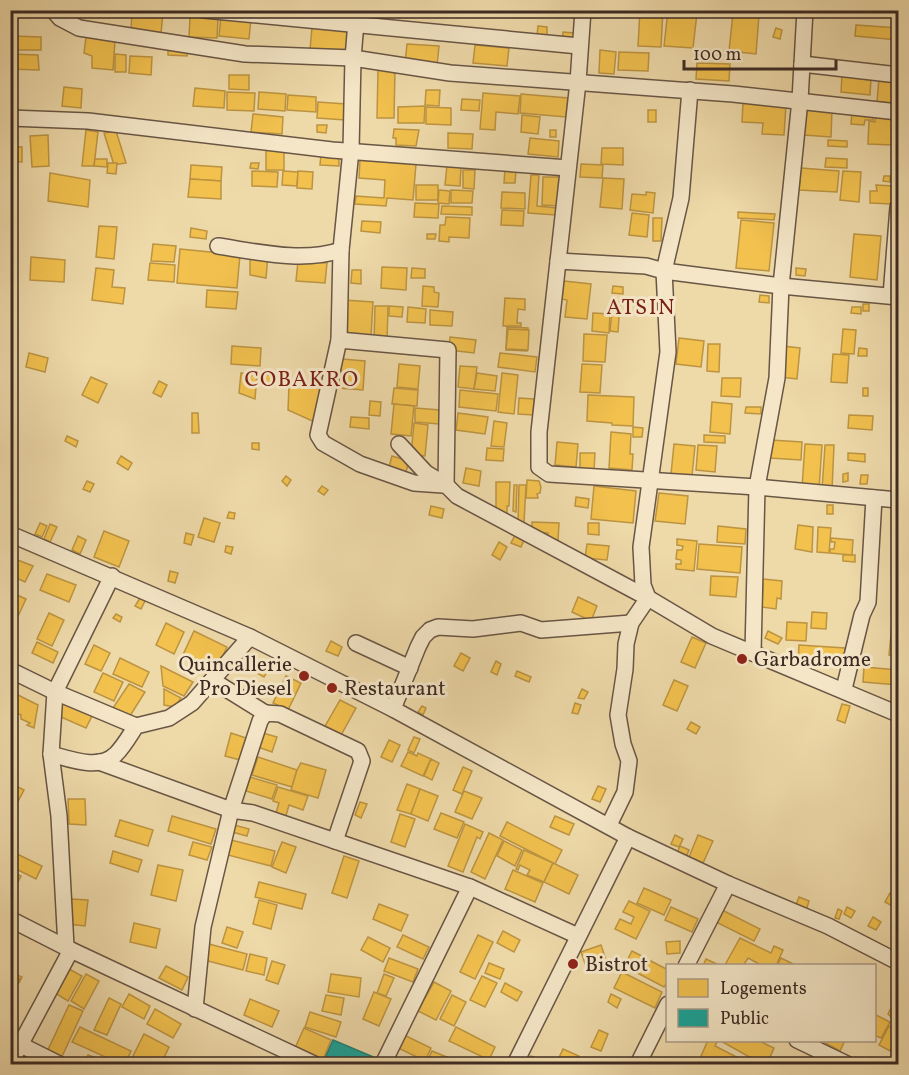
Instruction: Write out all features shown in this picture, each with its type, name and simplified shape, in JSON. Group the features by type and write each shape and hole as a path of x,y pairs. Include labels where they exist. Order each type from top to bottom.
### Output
{"street":[{"path":"53,10 60,18 79,28 245,54 353,58 450,73 690,90 898,112"},
{"path":"204,10 356,18 579,46"},
{"path":"583,10 578,82 539,432 539,467 549,474 758,487 898,500"},
{"path":"753,652 758,487 777,378 782,286 800,100 805,10"},
{"path":"356,18 351,150 341,250 339,340 318,435 323,442 360,464 414,483 446,485"},
{"path":"802,64 898,75"},
{"path":"648,598 643,585 641,547 668,352 664,272 681,198 690,90"},
{"path":"10,118 88,121 309,148 568,168"},
{"path":"558,261 646,266 664,272 895,296 898,207"},
{"path":"218,246 304,257 326,255 341,250"},
{"path":"339,340 448,350 446,485"},
{"path":"399,444 426,472 446,485 457,496 648,598 712,636 844,689 898,714"},
{"path":"844,689 862,615 868,603 874,498"},
{"path":"11,536 112,576 250,637 393,709 628,837 728,884 828,926 898,962"},
{"path":"10,1064 68,949 59,816 51,754 55,692 112,576"},
{"path":"609,825 625,792 629,761 618,715 625,669 626,644 632,623 648,598"},
{"path":"393,709 423,637 430,630 438,627 473,629 521,623 541,630 632,623"},
{"path":"10,670 55,692 136,726 169,718 192,703 250,637"},
{"path":"356,643 410,668"},
{"path":"212,680 265,713 280,714 358,751 362,761 335,841"},
{"path":"195,1009 203,927 231,810 260,721 265,713"},
{"path":"99,762 116,755 136,726"},
{"path":"51,754 78,762 99,762 231,810 253,813 470,887 578,936"},
{"path":"515,1065 628,837"},
{"path":"687,964 728,884"},
{"path":"383,1065 470,887"},
{"path":"10,919 68,949 314,1065"},
{"path":"638,1065 666,1008"},
{"path":"799,1042 848,1065"},
{"path":"20,1044 59,1065"}],"building: Logements":[{"path":"132,10 163,12 161,34 131,31"},
{"path":"290,10 317,10 317,15 290,17"},
{"path":"333,10 352,10 352,20 332,18"},
{"path":"386,10 407,10 407,15 385,12"},
{"path":"498,10 515,10 515,16 498,15"},
{"path":"592,10 598,10 598,18 591,18"},
{"path":"640,10 663,10 661,47 638,46"},
{"path":"668,10 697,13 693,48 664,46"},
{"path":"733,13 759,15 756,54 729,51"},
{"path":"221,16 251,18 249,39 219,36"},
{"path":"190,17 218,19 217,38 189,37"},
{"path":"856,25 898,28 898,40 855,36"},
{"path":"538,26 547,27 547,36 537,36"},
{"path":"312,27 348,29 346,52 310,50"},
{"path":"776,28 782,30 780,39 773,37"},
{"path":"563,32 574,33 573,42 562,40"},
{"path":"12,36 41,37 41,50 12,50"},
{"path":"86,37 115,41 113,70 92,68 92,56 84,53"},
{"path":"407,44 439,46 437,66 405,63"},
{"path":"475,45 509,48 507,66 473,63"},
{"path":"168,48 188,49 187,56 168,55"},
{"path":"600,50 616,52 614,74 599,73"},
{"path":"619,52 649,53 648,71 618,70"},
{"path":"10,54 38,55 39,70 10,69"},
{"path":"115,54 126,55 126,72 115,72"},
{"path":"130,56 152,57 151,75 129,73"},
{"path":"697,63 730,64 729,81 696,79"},
{"path":"378,69 395,70 394,118 377,118"},
{"path":"229,75 249,75 249,90 229,89"},
{"path":"842,75 871,79 870,95 841,92"},
{"path":"879,78 897,80 895,103 877,102"},
{"path":"64,87 82,89 81,108 62,106"},
{"path":"195,88 225,91 224,108 193,106"},
{"path":"426,90 440,90 439,106 425,105"},
{"path":"227,92 255,93 254,111 227,110"},
{"path":"259,92 286,94 285,111 258,109"},
{"path":"483,93 520,96 518,114 496,112 495,130 480,129"},
{"path":"521,94 568,98 566,117 520,113"},
{"path":"288,95 316,97 316,112 287,110"},
{"path":"462,99 480,100 479,111 461,110"},
{"path":"318,102 346,104 345,120 317,118"},
{"path":"743,103 786,105 784,135 762,134 763,123 742,122"},
{"path":"425,106 424,123 398,123 398,107"},
{"path":"426,107 451,108 451,125 426,124"},
{"path":"805,109 832,110 831,137 804,135"},
{"path":"648,110 656,110 656,122 648,122"},
{"path":"852,111 873,112 873,120 865,120 864,125 851,124"},
{"path":"876,113 894,114 892,145 868,144 869,121 875,122"},
{"path":"253,114 283,117 282,134 251,132"},
{"path":"522,115 540,117 538,134 521,132"},
{"path":"317,125 327,125 326,133 317,132"},
{"path":"394,129 419,130 416,146 396,145 396,138 393,138"},
{"path":"86,130 98,132 94,166 82,166"},
{"path":"550,130 556,130 556,137 550,137"},
{"path":"116,131 126,163 114,165 104,133"},
{"path":"448,133 473,134 472,149 448,148"},
{"path":"48,135 49,166 32,167 30,136"},
{"path":"530,138 559,141 558,157 528,154"},
{"path":"828,140 847,141 847,147 828,146"},
{"path":"10,146 22,147 22,162 10,161"},
{"path":"602,148 623,148 623,165 601,164"},
{"path":"266,149 284,149 284,170 266,170"},
{"path":"321,154 339,155 339,166 320,165"},
{"path":"826,158 847,159 847,168 825,167"},
{"path":"95,159 107,159 107,167 94,166"},
{"path":"360,160 416,164 413,200 387,198 386,206 355,204 356,196 384,198 385,180 359,178"},
{"path":"108,163 117,163 116,174 107,173"},
{"path":"251,163 259,163 258,169 250,168"},
{"path":"581,164 603,165 602,178 580,177"},
{"path":"191,165 222,167 221,181 190,179"},
{"path":"447,165 461,167 460,186 445,185"},
{"path":"801,168 839,171 837,192 799,190"},
{"path":"505,169 516,170 515,183 504,183"},
{"path":"463,170 475,170 474,189 463,188"},
{"path":"252,171 278,172 277,187 252,186"},
{"path":"283,171 298,172 297,186 282,185"},
{"path":"298,171 313,172 312,189 297,188"},
{"path":"843,171 861,172 859,202 840,200"},
{"path":"50,173 90,180 88,207 48,201"},
{"path":"531,175 539,175 537,206 557,208 556,215 528,213"},
{"path":"884,176 890,176 890,182 883,181"},
{"path":"543,177 560,177 559,206 542,205"},
{"path":"603,178 624,179 622,209 600,207"},
{"path":"190,179 221,181 221,199 188,197"},
{"path":"416,185 438,185 438,200 416,200"},
{"path":"876,185 893,186 892,204 870,203 870,191 877,191"},
{"path":"439,190 450,191 449,204 438,203"},
{"path":"451,190 473,191 472,203 451,203"},
{"path":"502,192 525,193 525,209 501,208"},
{"path":"646,192 655,193 653,213 630,210 632,194 646,195"},
{"path":"415,203 439,204 438,218 414,217"},
{"path":"442,206 472,207 472,215 441,214"},
{"path":"502,210 524,211 523,226 501,225"},
{"path":"738,212 775,214 774,220 738,218"},
{"path":"632,213 649,215 647,237 629,235"},
{"path":"446,217 470,218 469,238 449,237 449,242 439,241 440,225 445,225"},
{"path":"653,218 662,218 661,241 653,241"},
{"path":"741,220 774,223 769,271 736,268"},
{"path":"362,221 381,222 380,233 361,231"},
{"path":"99,226 117,227 114,259 96,257"},
{"path":"191,228 207,231 206,239 190,237"},
{"path":"427,234 436,234 435,239 427,239"},
{"path":"854,234 881,236 877,280 850,277"},
{"path":"153,244 176,246 174,262 151,261"},
{"path":"180,249 240,255 237,288 177,283"},
{"path":"250,254 268,255 266,278 250,275"},
{"path":"31,257 65,260 64,282 30,280"},
{"path":"298,261 327,263 325,283 296,281"},
{"path":"150,263 175,265 174,282 148,280"},
{"path":"382,267 407,268 406,290 381,288"},
{"path":"96,268 114,270 112,287 125,288 123,304 92,300"},
{"path":"412,268 425,269 425,278 411,278"},
{"path":"796,268 806,269 805,276 796,275"},
{"path":"352,270 361,270 361,284 351,283"},
{"path":"564,281 591,284 587,319 565,317 567,300 562,299"},
{"path":"423,286 434,287 434,292 439,293 438,307 422,306"},
{"path":"613,286 623,287 623,294 612,293"},
{"path":"207,290 238,292 236,309 206,307"},
{"path":"760,295 769,296 769,303 759,302"},
{"path":"505,298 525,299 525,310 518,309 517,323 521,323 521,326 503,326"},
{"path":"344,300 373,302 371,336 342,334"},
{"path":"613,302 620,302 618,332 610,331"},
{"path":"863,304 869,304 869,311 863,311"},
{"path":"375,306 388,306 387,342 374,342"},
{"path":"389,306 403,307 402,317 389,316"},
{"path":"408,307 426,309 425,323 407,322"},
{"path":"852,307 861,307 861,314 851,313"},
{"path":"430,310 453,312 452,326 430,325"},
{"path":"593,313 610,314 609,333 592,331"},
{"path":"507,327 528,328 527,351 506,350"},
{"path":"508,329 529,330 528,350 506,349"},
{"path":"843,329 856,330 854,354 841,353"},
{"path":"584,334 607,335 605,362 583,361"},
{"path":"450,337 476,340 474,353 449,350"},
{"path":"679,338 704,341 701,367 676,364"},
{"path":"708,344 720,344 719,372 707,371"},
{"path":"232,346 261,348 260,366 231,364"},
{"path":"783,346 800,348 797,379 780,377"},
{"path":"859,348 867,349 867,356 858,356"},
{"path":"29,353 48,358 45,372 26,367"},
{"path":"500,353 537,357 535,372 498,367"},
{"path":"833,354 849,355 847,383 831,382"},
{"path":"898,358 898,388 894,387"},
{"path":"342,359 365,361 363,390 339,388"},
{"path":"399,364 420,366 418,389 397,387"},
{"path":"582,364 602,365 600,393 580,392"},
{"path":"460,366 477,367 474,389 458,387"},
{"path":"241,373 257,375 255,399 239,393"},
{"path":"477,373 497,376 495,391 474,389"},
{"path":"502,373 518,375 514,414 498,412"},
{"path":"259,374 281,376 280,385 258,384"},
{"path":"91,377 107,384 98,403 82,395"},
{"path":"722,378 741,378 740,397 721,396"},
{"path":"159,381 167,385 161,397 153,393"},
{"path":"289,386 324,388 319,424 288,410"},
{"path":"394,388 418,390 417,406 392,404"},
{"path":"863,388 868,388 868,396 863,396"},
{"path":"460,390 498,394 496,411 459,407"},
{"path":"588,395 634,397 633,426 587,421"},
{"path":"519,398 534,399 533,415 518,414"},
{"path":"370,401 381,402 380,416 369,415"},
{"path":"712,402 732,404 730,434 710,432"},
{"path":"394,404 414,406 411,436 391,434"},
{"path":"746,407 761,407 761,414 745,413"},
{"path":"415,408 440,410 439,424 415,422"},
{"path":"192,413 198,413 199,433 192,433"},
{"path":"458,413 488,417 485,434 456,430"},
{"path":"849,415 873,416 872,430 848,428"},
{"path":"351,417 369,418 369,429 350,427"},
{"path":"494,421 507,423 504,447 491,446"},
{"path":"414,423 428,425 425,456 411,455"},
{"path":"633,427 643,428 642,437 633,437"},
{"path":"611,432 631,434 632,470 609,468"},
{"path":"704,435 725,436 725,443 704,442"},
{"path":"67,436 78,441 76,447 65,441"},
{"path":"771,440 802,442 801,460 770,458"},
{"path":"557,442 578,444 576,467 555,465"},
{"path":"252,443 259,443 259,450 252,449"},
{"path":"674,444 695,446 692,476 671,474"},
{"path":"805,444 822,445 819,489 802,488"},
{"path":"698,445 717,446 715,472 696,470"},
{"path":"825,445 834,445 832,491 822,490"},
{"path":"487,448 504,449 503,461 486,460"},
{"path":"580,453 595,453 594,471 580,471"},
{"path":"848,453 865,454 865,462 848,460"},
{"path":"121,456 132,463 128,470 117,463"},
{"path":"392,456 409,461 406,472 389,467"},
{"path":"466,468 481,471 479,486 463,483"},
{"path":"848,473 848,481 843,482 843,474"},
{"path":"861,475 868,475 867,484 860,484"},
{"path":"286,476 291,480 287,486 282,481"},
{"path":"527,480 539,481 541,487 540,493 537,494 538,498 526,498"},
{"path":"87,481 94,484 90,492 83,489"},
{"path":"496,482 510,482 507,514 496,514"},
{"path":"514,485 517,485 516,512 513,511"},
{"path":"519,485 526,485 524,523 518,523"},
{"path":"322,486 328,490 324,495 318,491"},
{"path":"594,486 636,491 633,523 591,519"},
{"path":"659,493 688,496 685,524 655,521"},
{"path":"576,497 589,499 588,508 575,506"},
{"path":"827,505 833,505 833,514 827,514"},
{"path":"431,506 444,509 442,518 429,515"},
{"path":"229,512 235,513 234,519 227,518"},
{"path":"204,518 220,523 214,542 198,537"},
{"path":"532,522 559,523 558,541 547,541 548,533 532,532"},
{"path":"40,523 47,526 42,537 35,534"},
{"path":"588,523 599,523 599,535 588,534"},
{"path":"50,524 57,527 50,542 44,539"},
{"path":"798,525 813,527 812,552 795,549"},
{"path":"718,526 746,529 745,544 717,542"},
{"path":"818,527 831,528 829,553 817,552"},
{"path":"104,531 129,541 119,567 94,557"},
{"path":"897,531 898,560 896,560"},
{"path":"186,533 194,535 191,545 184,543"},
{"path":"516,533 525,538 521,547 511,543"},
{"path":"78,536 86,540 80,554 72,550"},
{"path":"831,538 853,540 852,555 830,553 830,549 834,549 835,542 831,542"},
{"path":"677,539 697,541 694,571 676,569 676,564 681,564 681,560 676,559 677,550 682,550 683,546 677,545"},
{"path":"499,542 507,547 500,560 492,555"},
{"path":"587,544 609,546 607,560 585,558"},
{"path":"699,544 742,547 740,573 697,569"},
{"path":"226,546 233,547 231,554 225,552"},
{"path":"843,555 855,555 855,562 843,561"},
{"path":"15,559 33,566 25,582 10,575"},
{"path":"170,571 178,573 175,583 168,581"},
{"path":"47,574 76,585 69,602 40,590"},
{"path":"711,576 738,577 736,597 710,595"},
{"path":"763,579 782,581 781,599 777,598 776,609 762,607"},
{"path":"10,592 26,599 14,625 10,623"},
{"path":"894,592 898,592 898,621 893,621"},
{"path":"578,597 597,606 591,621 572,612"},
{"path":"140,598 145,601 141,609 135,606"},
{"path":"812,612 827,613 826,629 811,628"},
{"path":"49,613 64,620 52,646 37,639"},
{"path":"116,614 122,617 120,622 113,618"},
{"path":"787,622 807,623 806,641 786,640"},
{"path":"166,623 184,632 174,654 156,645"},
{"path":"892,624 898,624 898,656 889,655"},
{"path":"194,631 227,647 215,672 182,657"},
{"path":"768,631 782,638 778,644 765,638"},
{"path":"692,637 706,643 695,668 681,662"},
{"path":"331,641 342,647 338,656 326,651"},
{"path":"37,642 58,652 53,663 32,653"},
{"path":"94,645 110,653 101,671 85,664"},
{"path":"799,645 845,648 844,666 798,663"},
{"path":"461,653 470,658 463,671 454,666"},
{"path":"120,658 149,672 142,687 113,674"},
{"path":"263,661 271,666 264,677 255,672"},
{"path":"496,661 501,664 497,675 491,672"},
{"path":"161,666 193,682 184,696 163,686"},
{"path":"864,667 898,670 898,685 863,682"},
{"path":"517,671 531,677 529,682 515,676"},
{"path":"103,673 123,682 114,701 94,692"},
{"path":"286,676 301,683 288,710 273,703"},
{"path":"674,680 688,686 677,711 663,705"},
{"path":"129,684 145,692 130,716 113,708"},
{"path":"164,689 181,698 175,707 164,705"},
{"path":"582,689 588,692 584,699 578,698"},
{"path":"16,694 38,705 34,728 27,725 30,723 21,719 21,715 10,710"},
{"path":"62,698 94,712 86,728 54,714"},
{"path":"340,700 356,708 340,737 324,728"},
{"path":"575,703 581,705 578,714 572,713"},
{"path":"842,704 850,706 845,723 837,720"},
{"path":"422,706 426,708 423,715 418,712"},
{"path":"691,722 700,727 696,734 687,729"},
{"path":"231,733 246,738 240,760 225,756"},
{"path":"263,733 277,737 272,752 258,747"},
{"path":"414,737 420,739 414,753 408,750"},
{"path":"389,740 400,745 392,762 381,757"},
{"path":"408,752 417,756 418,753 431,759 423,776 401,766"},
{"path":"258,757 297,770 292,787 252,775"},
{"path":"431,759 439,763 432,780 424,776"},
{"path":"301,763 326,770 318,798 291,790"},
{"path":"463,767 472,771 462,794 453,790"},
{"path":"250,777 277,785 272,799 246,791"},
{"path":"10,783 24,790 16,805 10,802"},
{"path":"407,784 420,789 411,814 397,810"},
{"path":"598,786 606,789 600,802 592,799"},
{"path":"278,787 308,796 303,810 289,805 285,819 275,816 279,803 273,801"},
{"path":"420,789 438,796 428,821 411,814"},
{"path":"464,791 482,798 472,819 455,812"},
{"path":"68,799 85,799 86,825 69,824"},
{"path":"360,802 367,804 361,818 355,815"},
{"path":"441,813 464,822 457,838 434,829"},
{"path":"400,814 415,819 405,847 391,842"},
{"path":"172,816 216,829 211,844 168,831"},
{"path":"555,816 574,824 569,835 550,827"},
{"path":"120,820 153,830 148,846 115,836"},
{"path":"507,822 562,850 555,864 500,836"},
{"path":"465,824 483,832 480,839 477,837 463,872 448,866"},
{"path":"234,825 249,829 247,836 232,832"},
{"path":"489,833 503,840 485,879 471,872"},
{"path":"675,835 683,839 679,847 671,844"},
{"path":"698,835 713,841 703,863 689,857"},
{"path":"227,839 275,851 271,866 224,854"},
{"path":"504,841 522,850 515,866 497,856"},
{"path":"193,842 212,847 207,860 189,855"},
{"path":"282,842 296,847 286,873 272,867"},
{"path":"680,846 689,850 686,857 677,853"},
{"path":"524,850 553,863 544,882 527,875 530,870 520,865 518,870 516,869"},
{"path":"113,851 142,860 138,872 110,863"},
{"path":"15,853 42,866 36,879 10,866"},
{"path":"344,856 359,861 347,898 332,893"},
{"path":"553,863 578,875 569,894 544,882"},
{"path":"158,865 183,870 176,901 151,895"},
{"path":"513,870 543,883 535,902 505,889"},
{"path":"10,871 21,876 10,897"},
{"path":"259,882 306,894 302,909 255,897"},
{"path":"644,888 671,900 664,915 637,903"},
{"path":"890,893 896,896 892,906 885,902"},
{"path":"799,897 809,901 805,914 794,910"},
{"path":"71,899 88,900 85,926 68,924"},
{"path":"259,900 277,905 271,929 253,924"},
{"path":"629,901 650,911 636,939 615,929 620,919 631,924 634,917 623,912"},
{"path":"379,904 408,915 401,931 373,919"},
{"path":"671,907 698,919 692,932 665,920"},
{"path":"847,907 855,911 851,918 844,914"},
{"path":"720,909 760,929 754,941 714,921"},
{"path":"838,909 842,911 839,919 835,918"},
{"path":"873,917 881,922 876,930 868,926"},
{"path":"134,923 160,929 156,948 130,942"},
{"path":"227,927 243,932 237,948 222,943"},
{"path":"503,931 520,940 514,952 497,943"},
{"path":"403,935 429,947 423,959 397,947"},
{"path":"478,935 493,942 475,979 460,972"},
{"path":"368,937 390,948 383,962 361,950"},
{"path":"740,938 771,953 774,946 783,950 777,964 759,964 748,958 744,964 726,963"},
{"path":"680,941 680,953 667,954 666,942"},
{"path":"209,944 247,954 243,970 204,960"},
{"path":"601,945 607,963 587,969 581,952"},
{"path":"632,951 666,969 666,984 664,987 624,966"},
{"path":"250,954 267,958 264,975 246,971"},
{"path":"389,958 418,969 413,982 384,971"},
{"path":"781,958 793,964 778,964"},
{"path":"706,959 717,964 704,964"},
{"path":"272,961 285,965 278,984 266,980"},
{"path":"489,963 504,969 500,979 485,973"},
{"path":"166,966 188,977 182,990 159,978"},
{"path":"69,969 82,976 68,1001 55,993"},
{"path":"10,972 22,977 10,999"},
{"path":"622,972 662,992 655,1008 614,988"},
{"path":"10,974 20,979 10,997"},
{"path":"86,974 99,981 84,1009 71,1001"},
{"path":"331,974 361,978 359,997 328,992"},
{"path":"384,974 394,978 386,996 377,993"},
{"path":"482,976 497,983 485,1007 470,1000"},
{"path":"434,982 451,991 436,1020 418,1011"},
{"path":"505,983 522,992 517,1001 501,992"},
{"path":"374,992 391,999 379,1026 363,1019"},
{"path":"129,994 150,1006 144,1019 122,1007"},
{"path":"611,994 621,999 617,1008 608,1002"},
{"path":"326,995 344,998 341,1015 322,1011"},
{"path":"452,995 466,1002 454,1026 440,1019"},
{"path":"109,998 121,1004 107,1035 94,1030"},
{"path":"250,999 279,1011 272,1027 244,1015"},
{"path":"69,1005 83,1011 59,1063 45,1056"},
{"path":"891,1008 898,1012 898,1023 888,1014"},
{"path":"155,1009 181,1024 173,1038 147,1024"},
{"path":"310,1012 341,1022 336,1037 305,1027"},
{"path":"876,1015 890,1022 881,1038 876,1036"},
{"path":"889,1026 898,1031 890,1051 879,1045"},
{"path":"80,1027 131,1051 125,1064 72,1042"},
{"path":"456,1027 495,1047 489,1060 449,1041"},
{"path":"304,1028 331,1040 323,1060 295,1048"},
{"path":"599,1030 608,1034 601,1051 591,1047"},
{"path":"144,1034 169,1047 161,1064 129,1064"},
{"path":"402,1034 431,1048 425,1061 396,1047"},
{"path":"898,1041 898,1054 893,1052"},
{"path":"707,1042 717,1042 715,1046 750,1064 703,1064 698,1063"},
{"path":"723,1042 761,1042 774,1048 767,1064 762,1064"},
{"path":"824,1042 844,1042 840,1051"},
{"path":"563,1049 579,1056 575,1064 557,1062"},
{"path":"432,1051 459,1062 458,1064 426,1064"},
{"path":"88,1055 96,1058 93,1064 84,1064"},
{"path":"531,1056 550,1064 527,1064"},
{"path":"871,1057 883,1062 882,1064 868,1064"}],"building: Public":[{"path":"333,1040 378,1059 376,1064 341,1064 325,1058"}],"place":[{"name":"Garbadrome","path":"742,659"},
{"name":"Quincallerie Pro Diesel","path":"304,676"},
{"name":"Restaurant","path":"332,688"},
{"name":"Bistrot","path":"573,964"}],"district":[{"name":"ATSIN","path":"641,306"},
{"name":"COBAKRO","path":"302,378"}]}
